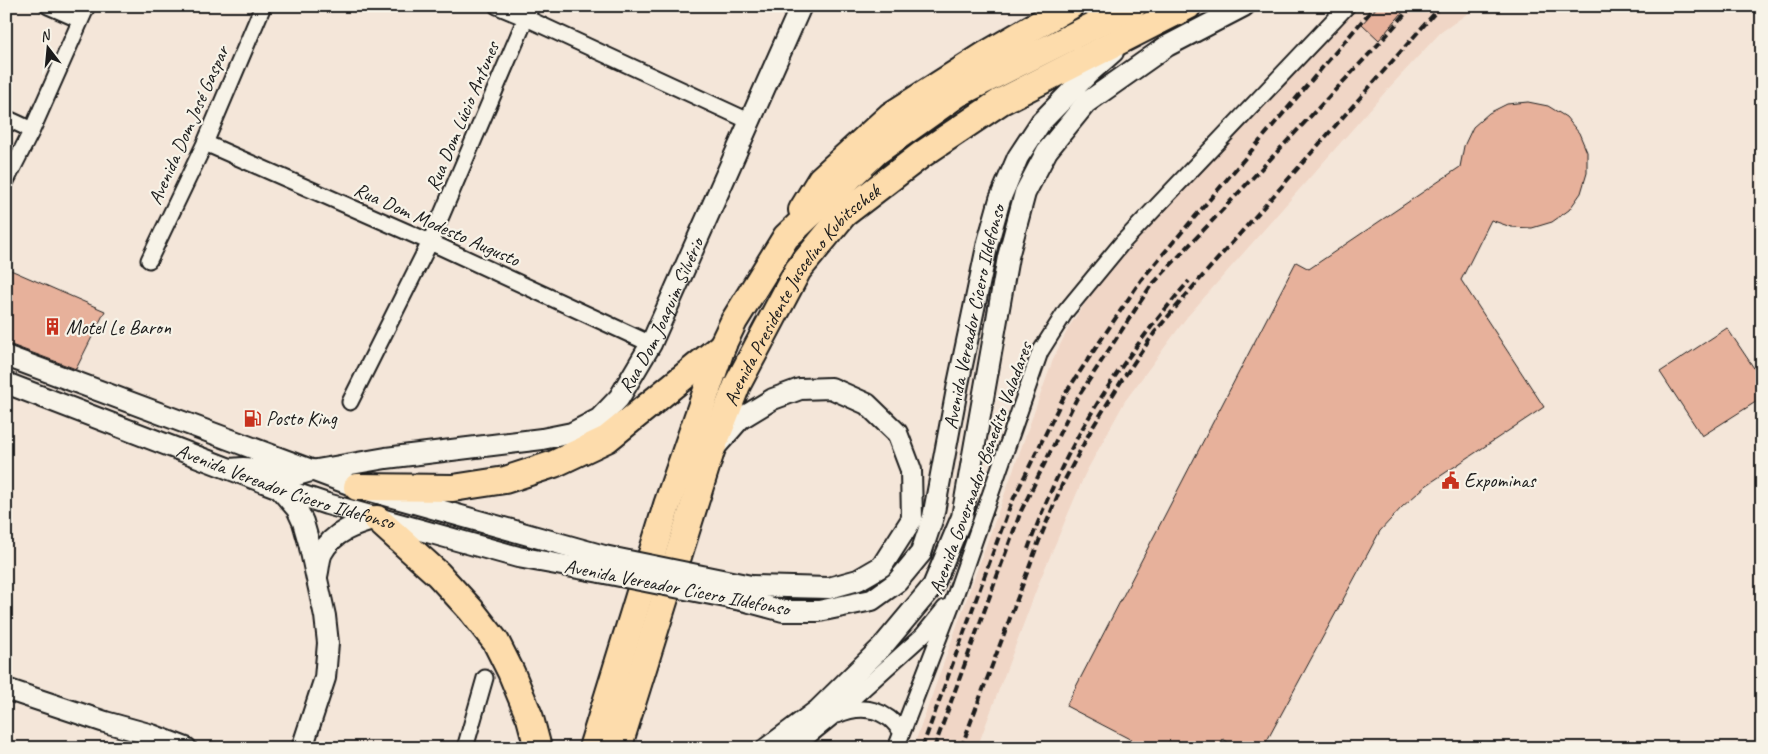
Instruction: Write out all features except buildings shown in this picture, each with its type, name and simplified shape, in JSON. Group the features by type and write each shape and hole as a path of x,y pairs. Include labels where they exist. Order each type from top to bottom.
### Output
{"highway":[{"path":"786,237 821,179 890,116 1046,14 1070,6"},
{"name":"Avenida Presidente Juscelino Kubitschek","path":"592,748 667,505 723,344 734,321 786,237 876,152 959,93 1133,15 1188,6"},
{"path":"987,54 1043,33 1133,15"},
{"name":"Avenida Presidente Juscelino Kubitschek","path":"618,748 711,451 737,385 798,270 844,214 921,155 1133,15"},
{"path":"357,487 453,488 506,480 554,464 607,439 723,344"},
{"path":"377,519 438,574 471,610 496,642 530,718 538,748"}],"main road":[{"name":"Rua Dom Joaquim Silvério","path":"230,469 258,469 282,476 292,476 386,458 542,439 572,433 599,419 619,398 651,344 801,6"},
{"path":"767,748 818,710 882,647 933,586 962,516 1008,257 1025,193 1047,150 1086,103 1167,46 1244,6"},
{"name":"Avenida Vereador Cícero Ildefonso","path":"6,356 311,471 602,564 749,594 783,611 818,611 872,600 898,582 921,553 933,517 988,242 1000,199 1018,158 1041,122 1088,74 1133,15"},
{"name":"Avenida Vereador Cícero Ildefonso","path":"6,383 279,488 377,519 518,557 602,564"},
{"name":"Avenida Vereador Cícero Ildefonso","path":"711,451 740,419 773,400 800,389 831,388 868,404 897,433 911,470 912,519 882,566 858,580 829,588 749,594"},
{"name":"Rua Dom Joaquim Silvério","path":"272,456 386,458"},
{"path":"279,488 296,508 303,522 325,616 328,643 325,678 302,748"},
{"path":"317,578 322,553 332,540 343,531 358,524 377,519"},
{"path":"6,689 105,722 152,742 186,748"}],"street":[{"path":"6,181 32,130 84,13 48,6"},
{"name":"Avenida Dom José Gaspar","path":"149,260 205,142 263,6"},
{"path":"497,6 529,12 749,122"},
{"name":"Avenida Governador Benedito Valadares","path":"896,748 956,593 1040,352 1066,311 1122,243 1347,6"},
{"name":"Rua Dom Lúcio Antunes","path":"350,402 430,242 529,12"},
{"path":"6,118 32,130"},
{"name":"Rua Dom Modesto Augusto","path":"205,142 430,242 651,344"},
{"path":"792,747 831,718 924,635 956,593"},
{"path":"465,748 485,678"},
{"path":"831,718 849,710 869,709 888,717 902,732"}],"shaded area":[{"path":"1347,6 1478,6 1440,33 1387,90 1187,317 1125,401 1085,474 1040,580 977,748 913,748 1054,357 1069,327 1093,291 1171,201"}],"railway":[{"path":"922,748 1010,506 1065,394 1141,280 1375,6"},
{"path":"934,748 1021,511 1076,400 1150,287 1412,6"},
{"path":"961,748 1062,485 1091,430 1122,380 1155,332 1193,287 1441,6"},
{"path":"1028,549 1055,482 1098,402 1132,352 1189,281"}],"place":[{"name":"Motel Le Baron","path":"52,327"},
{"name":"Posto King","path":"252,418"},
{"name":"Expominas","path":"1450,480"}]}
